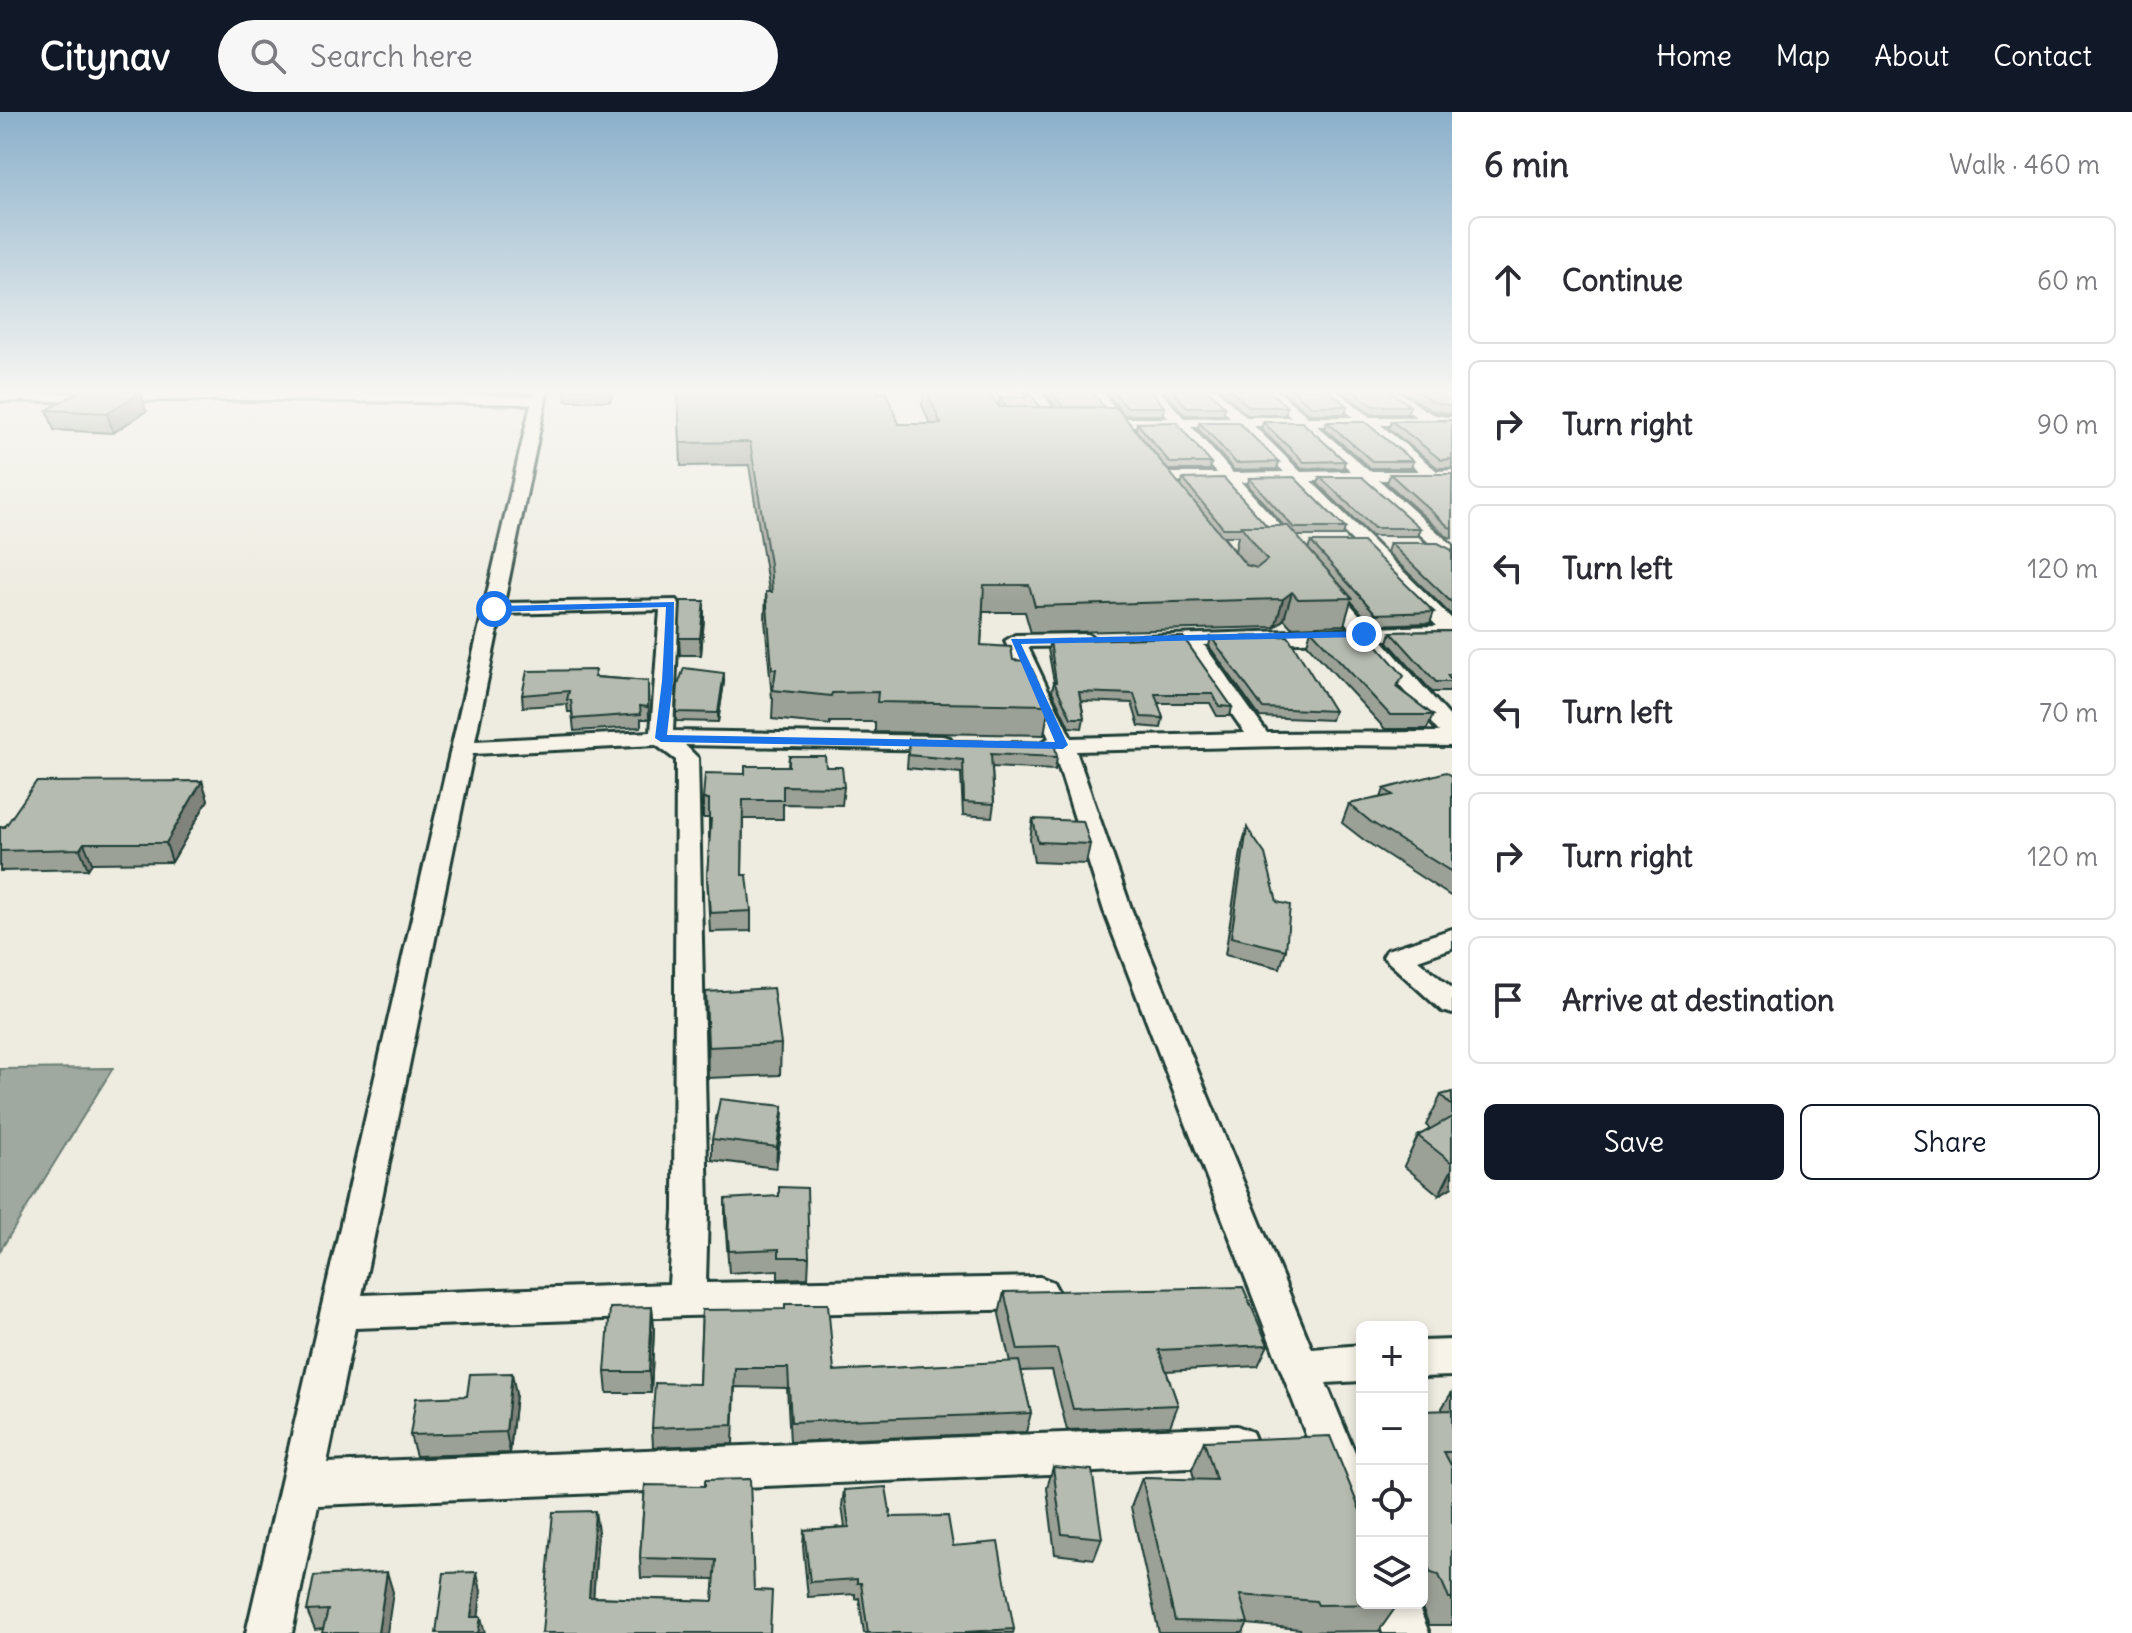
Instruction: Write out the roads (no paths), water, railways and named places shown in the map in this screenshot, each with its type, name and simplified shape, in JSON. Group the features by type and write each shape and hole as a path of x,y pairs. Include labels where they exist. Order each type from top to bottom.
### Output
{"street":[{"path":"269,1633 526,460"},
{"path":"1215,460 1452,736"},
{"path":"1281,460 1452,631"},
{"path":"1346,460 1449,547"},
{"path":"1415,460 1452,489"},
{"path":"1180,500 1158,472 1230,477 1452,475"},
{"path":"1258,544 1449,547"},
{"path":"494,609 670,604 661,738"},
{"path":"1356,1508 1300,1367 1252,1290 1118,911 1047,745 1015,641 1452,631"},
{"path":"1190,639 1262,741"},
{"path":"1047,745 1452,736"},
{"path":"661,738 687,758 691,1210 687,1300"},
{"path":"462,748 661,738 970,744"},
{"path":"1452,938 1397,957 1452,1004"},
{"path":"339,1312 687,1300 1079,1293"},
{"path":"1428,1359 1452,1358"},
{"path":"1300,1367 1356,1363"},
{"path":"301,1485 1330,1442"},
{"path":"1396,1609 1406,1633"}]}
